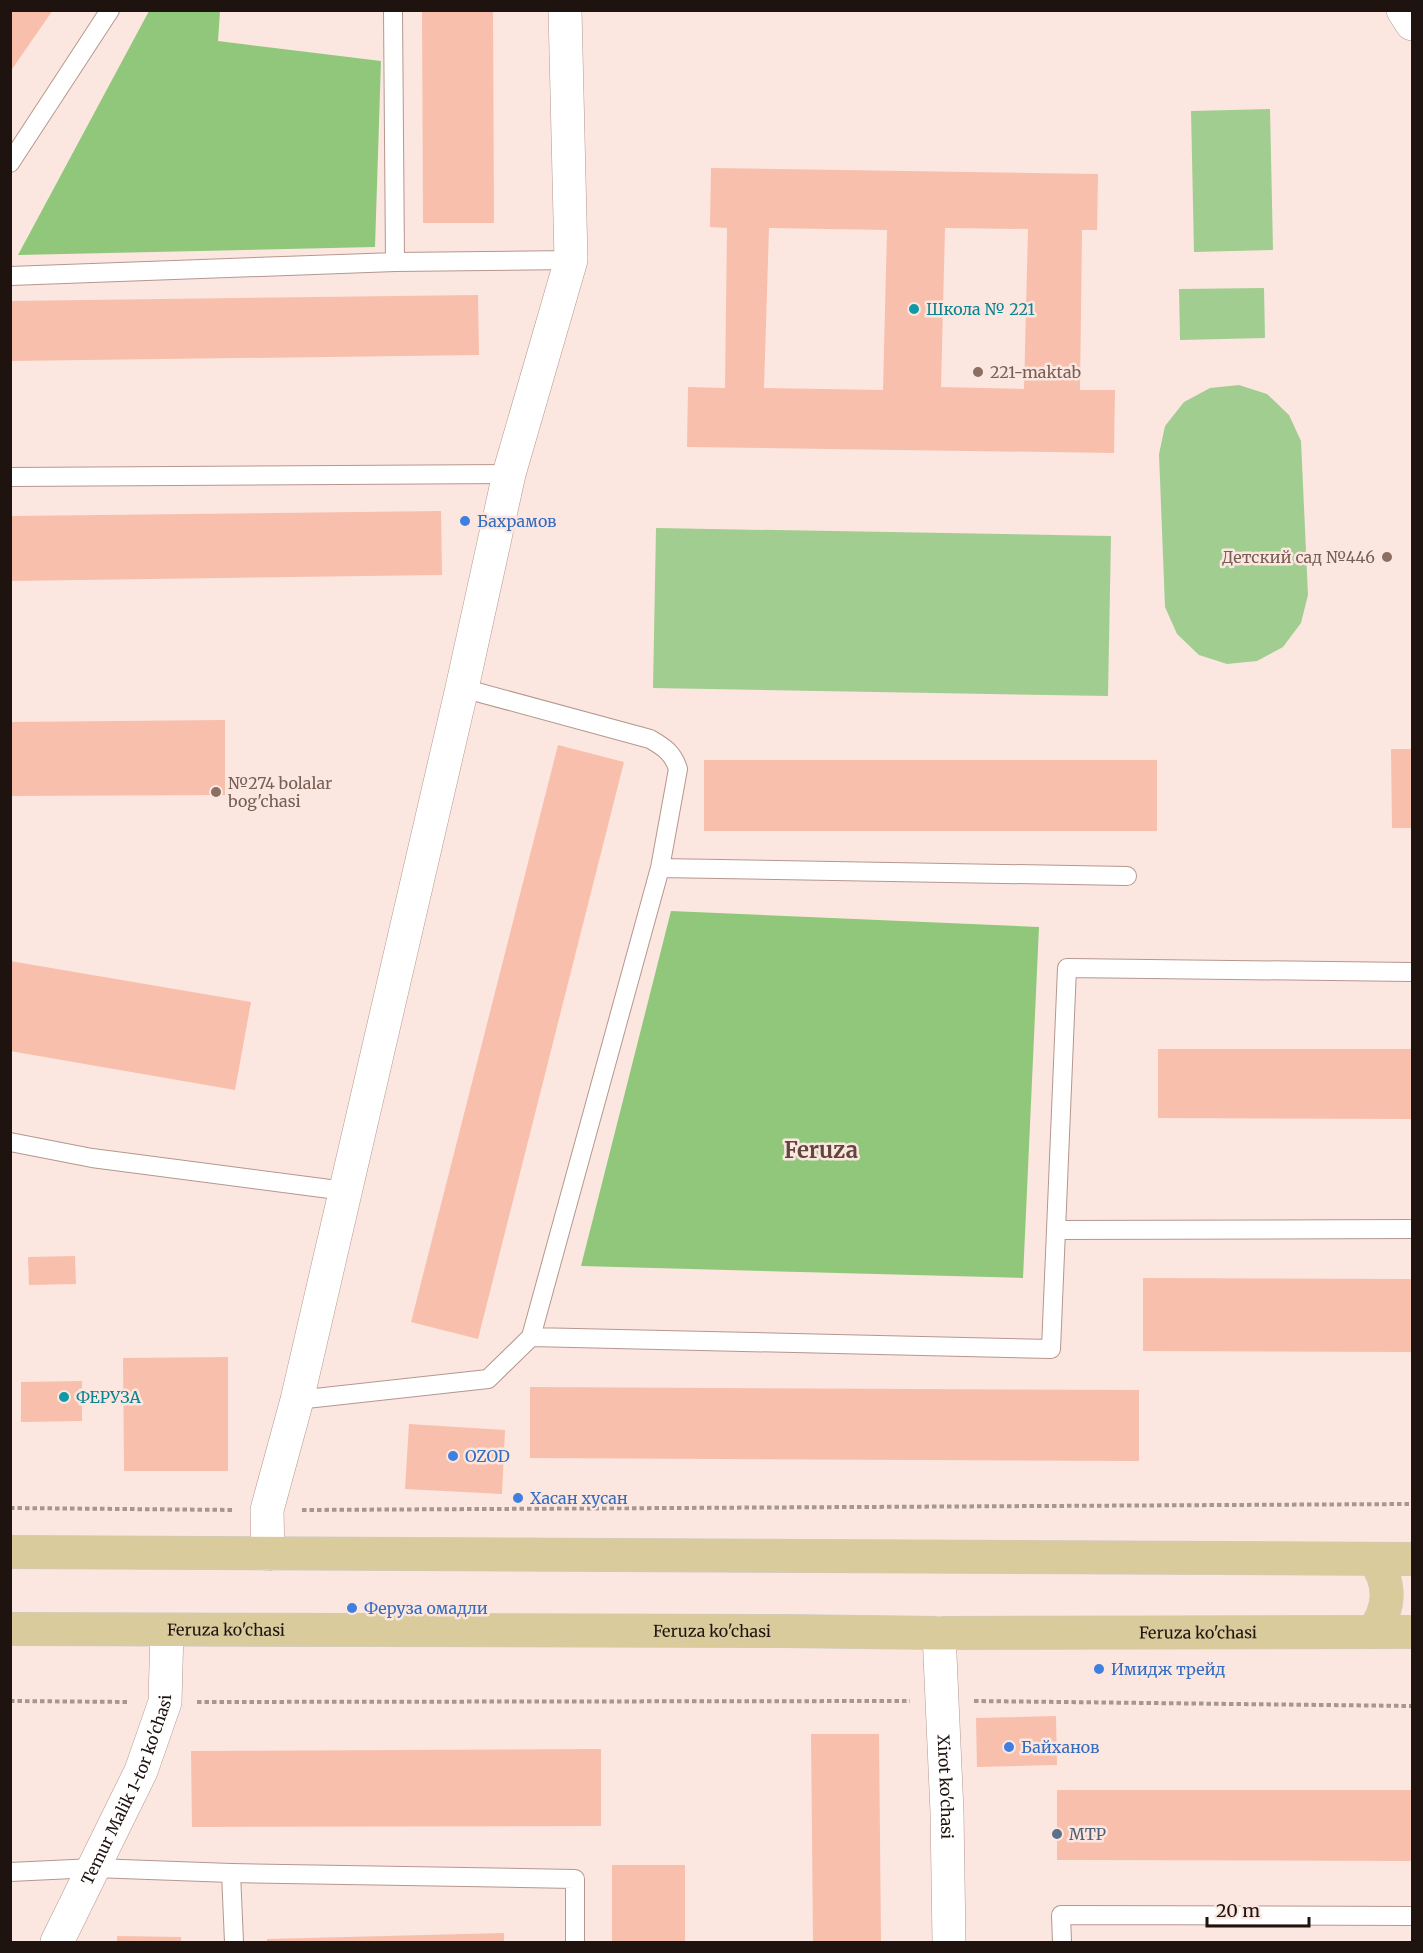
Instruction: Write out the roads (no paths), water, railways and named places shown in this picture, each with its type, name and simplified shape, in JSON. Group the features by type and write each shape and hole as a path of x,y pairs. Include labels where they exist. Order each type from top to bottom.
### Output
{"main road":[{"path":"10,1552 1413,1559"},
{"path":"1373,1632 1384,1615 1388,1595 1384,1576 1374,1559"},
{"name":"Feruza ko'chasi","path":"10,1629 783,1630 939,1634 1413,1632"}],"street":[{"path":"268,1554 267,1510 297,1400 462,688 509,474 571,260 565,10"},
{"name":"Temur Malik 1-tor ko'chasi","path":"57,1942 141,1771 165,1702 167,1629"},
{"name":"Xirot ko'chasi","path":"939,1634 947,1812 949,1942"}],"lane":[{"path":"10,163 111,10"},
{"path":"393,10 395,262"},
{"path":"10,276 395,262 571,260"},
{"path":"10,477 509,474"},
{"path":"297,1400 488,1379 531,1337 660,868 678,769 675,759 666,749 650,739 462,688"},
{"path":"660,868 1127,876"},
{"path":"531,1337 1052,1349 1067,968 1413,972"},
{"path":"10,1142 92,1158 345,1191"},
{"path":"1056,1230 1413,1229"},
{"path":"10,1872 94,1868 231,1873 575,1879 575,1942"},
{"path":"231,1873 234,1942"},
{"path":"1062,1942 1061,1915 1413,1916"}],"place":[{"name":"Школа № 221","path":"914,309"},
{"name":"221-maktab","path":"978,372"},
{"name":"Бахрамов","path":"465,521"},
{"name":"Детский сад №446","path":"1387,557"},
{"name":"№274 bolalar bog'chasi","path":"216,792"},
{"name":"ФЕРУЗА","path":"64,1397"},
{"name":"OZOD","path":"453,1456"},
{"name":"Хасан хусан","path":"518,1498"},
{"name":"Феруза омадли","path":"352,1608"},
{"name":"Имидж трейд","path":"1099,1669"},
{"name":"Байханов","path":"1009,1747"},
{"name":"MTP","path":"1057,1834"}],"district":[{"name":"Feruza","path":"821,1150"}]}
